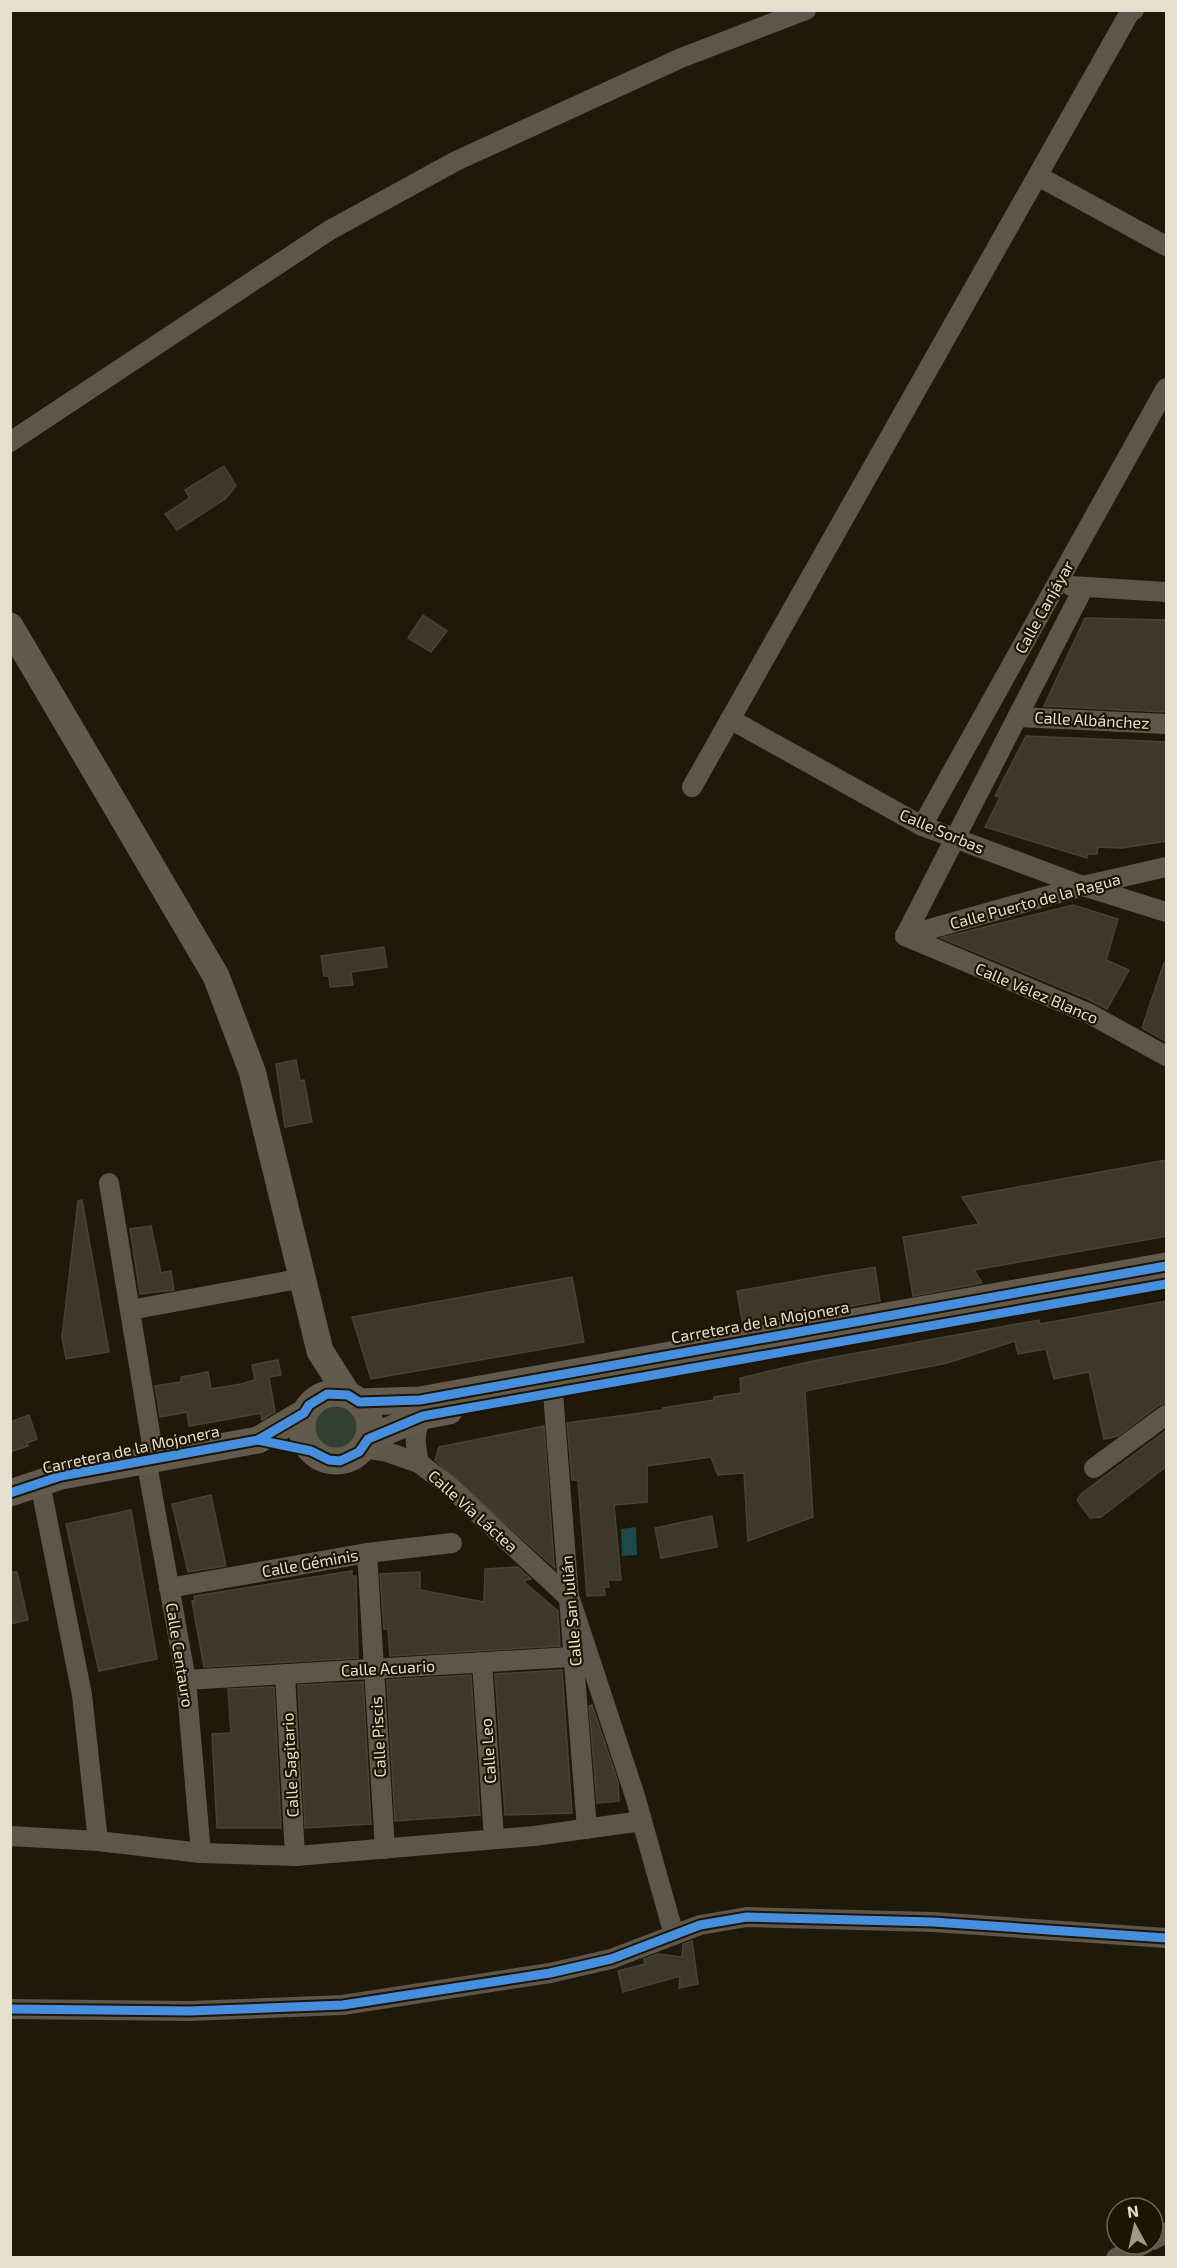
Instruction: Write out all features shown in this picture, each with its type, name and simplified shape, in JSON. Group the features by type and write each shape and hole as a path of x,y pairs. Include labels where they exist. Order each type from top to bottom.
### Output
{"street":[{"path":"10,442 330,230 456,161 681,58 806,10"},
{"path":"692,787 1130,12 1134,10"},
{"path":"1038,176 1167,246"},
{"name":"Calle Canjáyar","path":"922,826 1167,388"},
{"path":"1057,584 1083,588 1167,592"},
{"name":"Calle Canjáyar","path":"905,936 1083,588"},
{"path":"10,626 216,976 252,1071 320,1351 368,1417 365,1443 350,1458 340,1461 330,1460 311,1451 302,1433 320,1351"},
{"name":"Calle Albánchez","path":"1018,717 1167,724"},
{"name":"Calle Sorbas","path":"730,720 922,826 1083,886 1167,912"},
{"name":"Calle Puerto de la Ragua","path":"905,936 1083,886 1167,867"},
{"name":"Calle Vélez Blanco","path":"905,936 1090,1014 1167,1056"},
{"name":"Calle Centauro","path":"109,1184 130,1310 169,1588 186,1680 201,1852"},
{"name":"Carretera de la Mojonera","path":"354,1399 420,1400 1167,1266"},
{"path":"130,1310 304,1278"},
{"name":"Carretera de la Mojonera","path":"365,1443 423,1416 1167,1284"},
{"name":"Calle San Julián","path":"553,1393 570,1599"},
{"path":"307,1409 327,1394 354,1399"},
{"name":"Carretera de la Mojonera","path":"258,1440 307,1409"},
{"path":"1094,1468 1167,1415"},
{"path":"419,1463 415,1444 416,1429 423,1416"},
{"name":"Carretera de la Mojonera","path":"10,1492 150,1458 258,1440 311,1451"},
{"name":"Calle Vía Láctea","path":"365,1443 419,1463 449,1486 570,1599"},
{"path":"40,1483 82,1695 98,1841"},
{"name":"Calle Géminis","path":"169,1588 367,1553 452,1543"},
{"name":"Calle Piscis","path":"367,1553 385,1849"},
{"path":"570,1599 583,1657 642,1821 674,1935"},
{"name":"Calle San Julián","path":"583,1657 587,1829"},
{"name":"Calle Acuario","path":"186,1680 583,1657"},
{"name":"Calle Leo","path":"482,1662 494,1839"},
{"name":"Calle Sagitario","path":"285,1674 296,1856"},
{"path":"10,1836 98,1841 201,1852 296,1856 494,1839 642,1821"},
{"path":"10,2009 189,2011 343,2005 550,1973 611,1959 721,1920 781,1918 933,1922 1167,1938"}],"green space":[{"path":"334,1403 351,1410 358,1427 351,1444 334,1451 317,1444 310,1427 317,1410"}],"water":[{"path":"636,1527 637,1555 622,1556 621,1529"}],"building":[{"path":"224,466 236,486 225,499 177,530 165,514 190,498 185,490"},
{"path":"423,615 447,631 431,652 408,638"},
{"path":"1085,618 1167,620 1167,712 1044,706"},
{"path":"1026,736 1167,742 1167,841 1122,848 1098,847 1097,854 1087,854 1087,858 985,827 1000,797 995,796"},
{"path":"1073,905 1118,919 1106,960 1129,970 1107,1009 941,938"},
{"path":"384,947 387,967 351,972 353,985 330,987 329,976 324,976 321,956"},
{"path":"1164,963 1167,963 1167,1042 1142,1028"},
{"path":"296,1060 300,1081 304,1080 312,1122 285,1127 276,1064"},
{"path":"1167,1160 1167,1236 974,1270 982,1283 913,1296 903,1237 979,1224 962,1197"},
{"path":"82,1200 109,1352 66,1359 62,1337 78,1201"},
{"path":"151,1226 161,1273 171,1271 174,1290 140,1294 130,1229"},
{"path":"875,1267 880,1301 743,1326 737,1291"},
{"path":"572,1277 584,1342 371,1379 352,1317"},
{"path":"1167,1301 1167,1403 1159,1405 1118,1436 1104,1439 1089,1372 1054,1379 1046,1349 1018,1354 1015,1341 947,1363 805,1391 813,1517 748,1541 744,1473 718,1475 711,1457 647,1466 647,1502 614,1505 621,1580 608,1580 609,1587 604,1587 605,1595 587,1596 578,1480 572,1480 567,1423 663,1410 663,1408 714,1400 714,1397 741,1393 740,1378 813,1361 1039,1320 1040,1324"},
{"path":"278,1360 281,1375 269,1377 275,1412 262,1420 261,1413 189,1426 187,1412 160,1417 155,1386 181,1382 181,1377 208,1372 211,1389 241,1384 255,1380 252,1365"},
{"path":"29,1415 37,1439 27,1443 28,1446 10,1452 10,1422"},
{"path":"544,1426 555,1568 435,1460 439,1447"},
{"path":"1167,1430 1167,1466 1101,1517 1090,1518 1077,1500 1082,1493"},
{"path":"211,1495 226,1566 188,1572 172,1504"},
{"path":"131,1510 157,1659 99,1671 66,1524"},
{"path":"712,1516 717,1547 661,1558 655,1528"},
{"path":"518,1567 531,1579 523,1581 558,1611 560,1646 390,1656 388,1629 384,1629 380,1574 420,1572 420,1590 484,1602 485,1569"},
{"path":"352,1571 352,1576 356,1576 358,1658 204,1667 192,1601 195,1600 194,1596"},
{"path":"10,1572 17,1572 28,1620 10,1624"},
{"path":"562,1670 572,1813 505,1815 495,1674"},
{"path":"471,1675 480,1815 395,1821 387,1680"},
{"path":"363,1682 371,1824 305,1828 298,1685"},
{"path":"274,1687 281,1828 217,1828 212,1734 231,1733 228,1689"},
{"path":"592,1705 618,1782 619,1801 597,1803 589,1706"},
{"path":"692,1941 698,1984 679,1988 680,1976 623,1992 618,1971 645,1964 644,1959 658,1954 682,1957 683,1944"}],"cycle path":[{"path":"10,1493 61,1476 258,1440 304,1413 309,1405 327,1394 348,1395 359,1402 420,1400 1166,1266"},
{"path":"258,1440 311,1451 329,1460 340,1461 359,1452 368,1439 423,1416 1166,1284"},
{"path":"10,2009 189,2011 343,2005 550,1973 611,1959 700,1925 747,1917 933,1922 1166,1938"}]}
